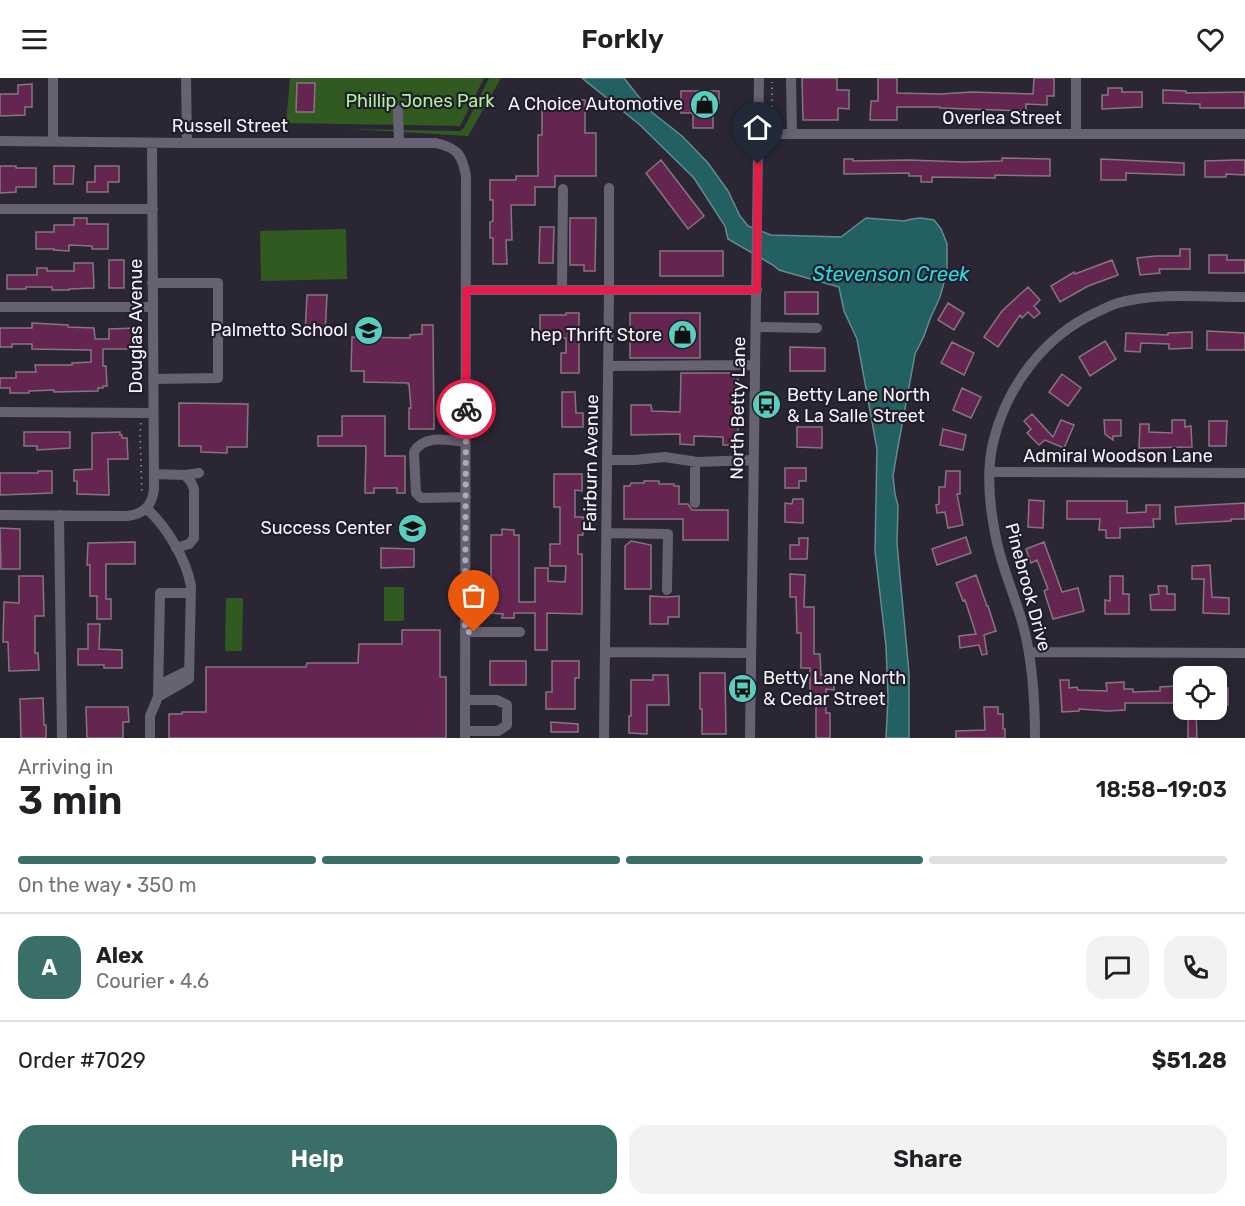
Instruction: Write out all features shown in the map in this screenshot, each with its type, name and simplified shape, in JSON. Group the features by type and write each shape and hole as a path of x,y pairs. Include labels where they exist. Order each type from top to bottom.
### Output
{"street":[{"path":"53,78 53,141"},
{"path":"186,78 187,143"},
{"name":"North Betty Lane","path":"750,738 759,78"},
{"path":"791,78 792,134"},
{"path":"1076,78 1076,134"},
{"path":"398,110 399,143"},
{"name":"Overlea Street","path":"759,134 1245,134"},
{"name":"Russell Street","path":"0,141 436,143 448,146 458,152 464,163 466,176 466,290"},
{"name":"Douglas Avenue","path":"144,504 150,504 153,495 154,474 152,142"},
{"name":"Fairburn Avenue","path":"604,738 609,188"},
{"path":"562,290 563,189"},
{"path":"0,209 153,209"},
{"path":"152,283 218,284 218,378 153,379"},
{"path":"465,700 497,700 507,705 507,725 498,731 465,734 465,700 465,632 466,497 466,290 757,290"},
{"name":"Pinebrook Drive","path":"1035,738 1035,709 1029,652 1002,563 991,502 992,445 1002,411 1031,364 1047,346 1070,327 1091,315 1116,304 1139,299 1245,297"},
{"path":"0,307 153,307"},
{"path":"756,327 817,328"},
{"path":"609,366 755,365"},
{"path":"0,412 153,413"},
{"path":"466,442 429,440 417,447 414,452 416,493 421,498 466,497"},
{"path":"608,460 665,457 695,462 753,460"},
{"path":"695,462 695,503"},
{"name":"Admiral Woodson Lane","path":"990,472 1245,473"},
{"path":"154,474 199,473"},
{"path":"176,548 189,544 194,538 194,489 185,475"},
{"path":"0,515 127,516 138,514 144,504 159,520 189,574 189,674"},
{"path":"59,515 62,738"},
{"path":"607,533 668,534 667,590"},
{"path":"150,738 150,716 158,697 159,685 160,593 190,593"},
{"path":"465,632 520,632"},
{"path":"605,652 750,653"},
{"path":"1029,652 1245,653"},
{"path":"159,685 189,674"},
{"path":"158,697 189,674"}],"path":[{"path":"772,82 772,119"},
{"path":"141,422 144,504"}],"green space":[{"name":"Phillip Jones Park","path":"290,78 484,78 460,126 286,123"},
{"path":"489,78 501,78 468,136 350,129 460,131 464,128"},
{"path":"346,229 347,279 261,281 260,231"},
{"path":"384,587 404,587 404,621 384,621"},
{"path":"226,598 243,598 242,651 225,651"}],"water":[{"name":"Stevenson Creek","path":"582,78 624,78 649,110 682,136 708,163 728,191 740,216 748,226 771,235 841,237 866,218 904,221 921,218 934,220 941,229 947,244 947,272 940,297 915,354 893,476 898,506 897,544 909,673 909,738 886,738 888,698 886,646 875,551 877,449 857,339 844,311 839,287 779,270 728,239 725,226 694,178 640,125"}],"building":[{"path":"802,78 837,78 837,90 849,90 849,109 838,108 838,120 803,120"},
{"path":"878,78 897,78 897,93 1033,94 1034,78 1054,78 1054,96 1047,96 1047,105 1026,104 1026,111 897,107 897,120 870,120 871,101 878,101"},
{"path":"297,83 315,83 314,112 296,112"},
{"path":"32,84 32,107 25,107 25,115 0,116 0,94 18,94 18,85"},
{"path":"1108,88 1122,88 1122,92 1142,92 1142,107 1102,109 1102,95 1108,95"},
{"path":"1163,90 1186,91 1186,93 1245,92 1245,108 1200,108 1200,104 1163,103"},
{"path":"681,91 719,91 719,103 713,103 713,128 693,128 693,113 681,113"},
{"path":"542,100 585,100 585,133 596,133 596,176 555,176 555,187 535,187 535,205 511,205 512,240 506,240 507,264 493,264 493,238 490,238 490,222 493,221 493,200 490,200 490,180 516,180 516,176 538,176 538,135 542,135"},
{"path":"1002,158 1050,159 1050,176 932,177 932,182 921,182 921,176 909,176 909,173 844,174 844,159 963,162 1002,161"},
{"path":"1101,159 1184,163 1184,175 1126,173 1126,180 1101,180"},
{"path":"661,160 704,216 688,229 646,173"},
{"path":"1245,160 1245,175 1226,174 1226,177 1205,177 1205,161"},
{"path":"0,166 36,168 36,187 16,187 16,192 0,193"},
{"path":"54,166 74,166 73,184 54,184"},
{"path":"95,166 119,166 119,182 108,182 108,192 87,192 87,182 95,182"},
{"path":"74,218 87,218 87,224 108,224 108,249 69,245 69,251 36,249 36,232 54,232 54,225 74,225"},
{"path":"570,218 596,218 595,271 584,271 584,265 570,265"},
{"path":"540,227 554,227 553,263 539,263"},
{"path":"1180,249 1190,249 1190,269 1159,269 1160,273 1140,275 1137,258 1180,256"},
{"path":"660,251 723,251 723,276 660,276"},
{"path":"1209,255 1227,255 1227,260 1245,260 1245,273 1209,273"},
{"path":"109,260 124,260 124,288 109,288"},
{"path":"1112,260 1118,275 1088,286 1060,302 1051,286 1074,272 1075,274"},
{"path":"74,263 93,263 94,288 7,289 7,275 37,275 37,268 47,268 47,271 74,271"},
{"path":"1028,287 1040,300 1034,306 1040,313 1034,318 1028,312 1022,318 1020,315 998,347 984,337 1002,311"},
{"path":"785,292 818,292 818,314 785,314"},
{"path":"307,295 327,295 325,335 305,334"},
{"path":"948,303 964,313 954,330 938,320"},
{"path":"566,313 579,313 579,373 561,373 561,353 566,353 566,338 540,338 540,315 566,315"},
{"path":"630,313 700,313 700,358 630,358"},
{"path":"32,323 94,328 95,339 109,339 109,329 135,328 135,349 103,349 103,366 106,366 107,386 98,388 98,391 54,392 54,390 10,393 10,388 0,388 0,378 16,378 16,372 36,372 35,365 72,365 72,363 91,362 91,350 32,349 32,344 12,344 12,347 0,347 0,328 32,328"},
{"path":"422,325 433,325 434,429 409,429 409,408 411,408 409,384 364,382 364,371 351,371 352,337 410,338 410,335 422,334"},
{"path":"1207,331 1245,333 1245,350 1207,350"},
{"path":"1192,332 1192,348 1169,349 1169,344 1141,343 1140,352 1125,351 1126,333 1168,335 1168,333"},
{"path":"1105,341 1116,359 1090,376 1079,357"},
{"path":"952,342 974,353 964,375 941,363"},
{"path":"790,347 825,348 825,371 790,371"},
{"path":"681,373 738,373 738,445 723,445 723,437 694,436 694,445 680,444 680,434 631,435 631,405 651,405 652,411 680,412"},
{"path":"1062,374 1081,388 1068,406 1049,392"},
{"path":"962,388 981,397 971,418 953,410"},
{"path":"562,392 575,392 576,413 583,413 583,427 562,427"},
{"path":"179,403 248,404 247,447 227,447 227,453 201,452 201,446 179,446"},
{"path":"1032,414 1053,437 1061,420 1074,425 1064,448 1045,440 1039,445 1027,433 1031,429 1024,421"},
{"path":"342,416 385,416 385,456 405,456 405,493 397,493 397,488 374,488 374,493 365,493 366,446 318,446 318,436 342,436"},
{"path":"1104,420 1121,420 1121,436 1113,436 1113,440 1105,434"},
{"path":"1172,420 1185,420 1185,427 1191,426 1192,447 1139,448 1140,424 1149,424 1149,432 1172,433"},
{"path":"1209,421 1227,421 1226,446 1209,446"},
{"path":"797,427 822,427 822,448 797,447"},
{"path":"943,429 966,435 963,450 940,445"},
{"path":"24,432 70,432 70,448 37,450 37,446 24,446"},
{"path":"120,432 122,438 127,438 128,459 108,459 109,495 77,494 74,470 92,469 92,433"},
{"path":"785,468 806,468 806,481 799,481 799,488 785,488"},
{"path":"38,471 52,471 52,493 0,495 0,473 38,473"},
{"path":"946,471 960,471 960,494 957,494 963,525 948,528 945,512 937,513 936,505 939,504 939,487 945,487"},
{"path":"554,474 582,474 582,491 575,490 575,517 583,517 583,535 578,535 578,554 582,554 582,614 547,613 547,650 535,650 535,613 514,613 514,618 502,618 503,614 491,613 491,535 502,535 502,529 514,530 514,535 519,535 519,602 535,602 535,568 548,568 548,581 565,582 566,566 550,566 550,544 560,544 560,507 554,507"},
{"path":"644,481 659,481 659,484 679,486 679,504 688,504 692,510 728,510 728,540 683,540 683,519 624,519 624,486 630,486 631,483 644,483"},
{"path":"793,499 803,499 803,523 785,522 785,503 792,504"},
{"path":"1029,500 1044,501 1043,528 1028,527"},
{"path":"1067,501 1127,501 1127,513 1146,512 1146,505 1160,505 1160,519 1153,519 1154,527 1120,528 1120,538 1106,538 1106,530 1099,530 1100,519 1067,519"},
{"path":"1245,503 1245,519 1176,524 1175,507"},
{"path":"0,528 20,529 20,569 1,569"},
{"path":"966,537 971,553 937,565 932,549"},
{"path":"799,538 808,538 807,559 790,559 790,545 799,545"},
{"path":"631,541 651,545 651,589 625,589 625,546"},
{"path":"135,542 135,564 106,564 106,599 111,599 111,619 97,619 97,596 90,596 90,565 87,565 88,543"},
{"path":"1044,542 1062,592 1078,588 1084,611 1053,619 1044,591 1048,589 1037,560 1031,563 1026,549"},
{"path":"381,548 414,549 414,567 381,568"},
{"path":"1210,565 1212,597 1229,598 1229,614 1203,613 1204,579 1192,579 1192,566"},
{"path":"790,574 805,575 804,607 814,607 814,654 820,654 821,675 834,675 834,690 826,689 826,713 830,713 830,738 816,738 816,698 810,697 810,668 801,668 801,633 797,633 796,597 790,597"},
{"path":"976,575 996,631 984,635 987,654 982,655 979,645 960,648 959,636 976,634 965,600 963,601 956,583"},
{"path":"19,576 43,576 44,616 35,616 35,653 38,653 39,670 9,671 8,642 3,642 4,602 19,603"},
{"path":"1110,576 1123,576 1123,594 1129,594 1129,614 1105,614 1105,600 1110,601"},
{"path":"1158,586 1167,586 1167,594 1175,594 1175,610 1151,610 1150,595 1159,594"},
{"path":"650,596 679,596 679,617 668,617 668,624 650,624"},
{"path":"88,624 100,624 99,649 122,650 122,668 78,665 78,649 88,649"},
{"path":"402,630 440,630 440,677 446,677 446,738 169,738 169,714 206,712 206,667 306,667 307,663 358,663 359,644 402,644"},
{"path":"490,661 526,661 526,685 490,685"},
{"path":"552,661 579,661 579,678 575,678 575,709 546,709 546,692 552,692"},
{"path":"700,673 725,673 726,734 702,734"},
{"path":"653,675 668,675 669,705 647,705 647,734 629,733 631,680 653,680"},
{"path":"1060,680 1069,680 1069,688 1077,687 1078,690 1107,691 1106,683 1124,682 1124,689 1133,689 1133,692 1160,691 1160,687 1173,686 1173,703 1125,703 1125,710 1079,709 1079,711 1062,712"},
{"path":"43,698 46,738 21,738 20,699"},
{"path":"86,707 128,707 129,722 123,722 123,738 87,738"},
{"path":"984,707 998,707 998,714 1003,714 1005,738 956,738 956,731 985,730"},
{"path":"1188,720 1196,720 1197,738 1188,738"},
{"path":"551,722 578,724 578,732 551,732"}],"way so far":[{"path":"466,409 465,632 474,632"}],"place":[{"name":"A Choice Automotive","path":"704,104"},
{"name":"Palmetto School","path":"369,330"},
{"name":"hep Thrift Store","path":"683,335"},
{"name":"Betty Lane North & La Salle Street","path":"766,405"},
{"name":"Success Center","path":"413,528"},
{"name":"Betty Lane North & Cedar Street","path":"742,688"}],"route":[{"path":"466,409 466,290 757,290 758,164"}]}
